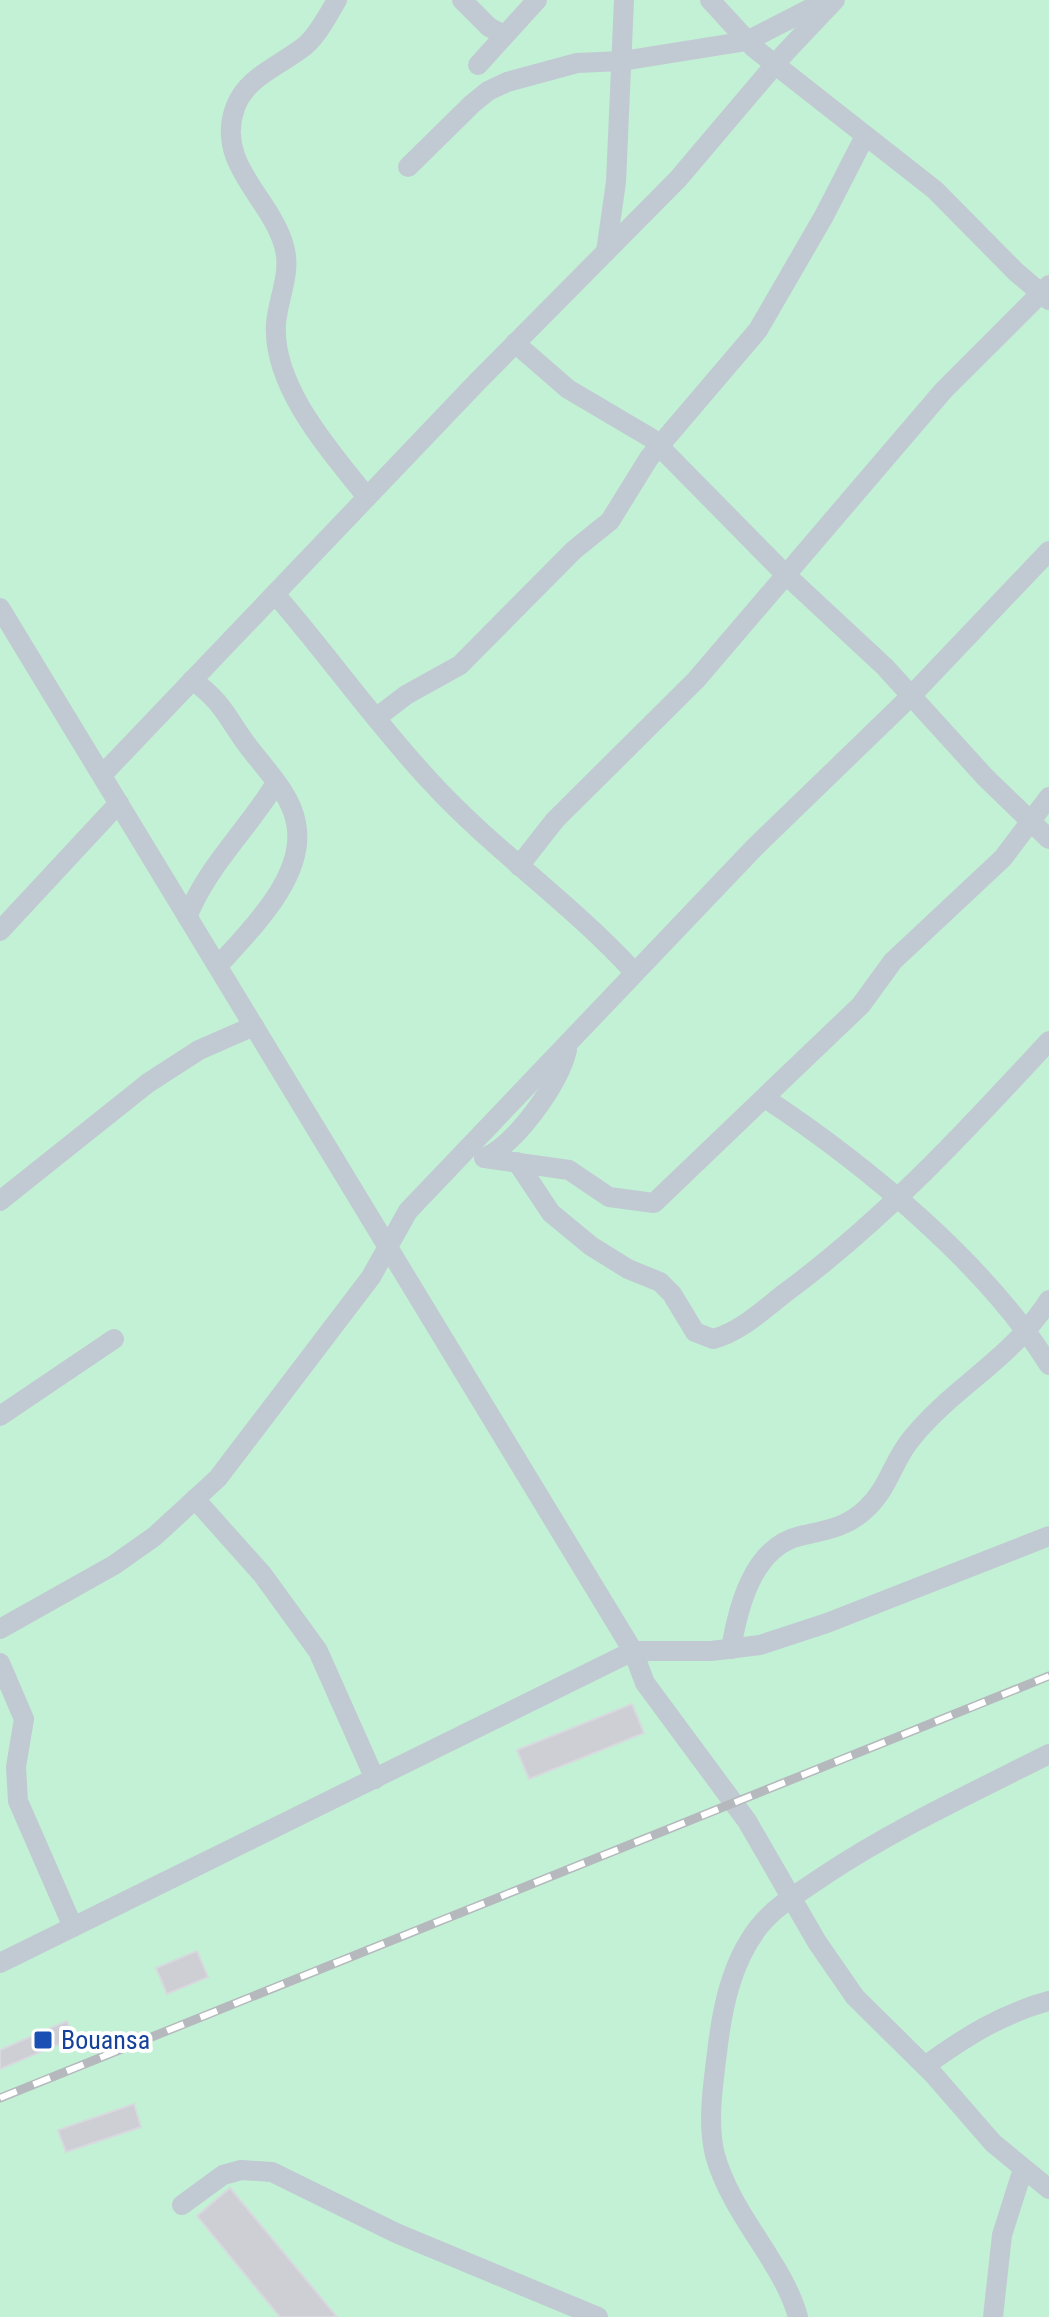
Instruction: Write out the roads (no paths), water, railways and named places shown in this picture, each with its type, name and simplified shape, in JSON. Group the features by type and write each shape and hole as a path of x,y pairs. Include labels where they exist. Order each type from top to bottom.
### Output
{"street":[{"path":"337,0 308,42 253,81 240,96 234,110 232,141 235,158 284,246 285,284 276,321 276,341 287,382 333,455 367,497"},
{"path":"462,0 489,27 504,35"},
{"path":"478,65 537,0"},
{"path":"606,252 616,182 624,0"},
{"path":"519,866 555,820 696,680 943,391 1046,293 935,190 747,41 727,8 710,0"},
{"path":"408,167 488,91 577,63 622,61 747,41 827,0"},
{"path":"102,775 515,343 678,179 776,63 835,0"},
{"path":"376,718 406,695 450,671 484,644 574,550 610,521 658,447 758,330 818,227 865,136"},
{"path":"515,343 568,389 641,429 785,574 912,695 985,777 1049,839"},
{"path":"0,1629 114,1565 155,1536 218,1478 371,1277 408,1211 755,847 912,695 1049,551"},
{"path":"275,594 431,783 519,866 549,888 634,972"},
{"path":"0,608 633,1651 645,1683 730,1796 855,1997 925,2066 993,2143 1049,2189"},
{"path":"192,680 222,704 242,739 276,783 296,823 295,858 268,906 219,965"},
{"path":"188,915 201,882 258,812 276,783"},
{"path":"456,1161 485,1158 575,1172 598,1192 625,1202 654,1203 861,1005 893,961 974,888 1032,823 1049,797"},
{"path":"0,931 119,803"},
{"path":"0,1201 148,1083 199,1050 254,1026"},
{"path":"485,1158 503,1148 543,1097 565,1059 570,1039"},
{"path":"517,1162 551,1213 591,1246 628,1269 660,1282 672,1294 695,1332 713,1339 743,1324 801,1281 898,1201 1049,1041"},
{"path":"765,1098 835,1146 898,1201 992,1291 1028,1333 1049,1365"},
{"path":"731,1649 749,1587 770,1550 786,1540 839,1529 861,1514 883,1493 909,1441 926,1422 1028,1333 1049,1300"},
{"path":"0,1416 114,1339"},
{"path":"195,1499 262,1574 318,1651 375,1779"},
{"path":"4,1954 73,1927 633,1651 731,1649 760,1645 827,1623 1049,1536"},
{"path":"0,1663 24,1719 16,1767 18,1801 73,1927"},
{"path":"798,2317 786,2288 722,2179 714,2151 711,2117 720,2022 735,1971 759,1927 791,1898 916,1818 1049,1754"},
{"path":"925,2066 979,2028 1005,2015 1049,2001"},
{"path":"993,2317 1002,2235 1023,2169"},
{"path":"182,2205 223,2175 241,2170 272,2172 396,2233 598,2317"}],"railway":[{"path":"0,2098 1049,1676"}],"place":[{"name":"Bouansa","path":"43,2040"}]}
